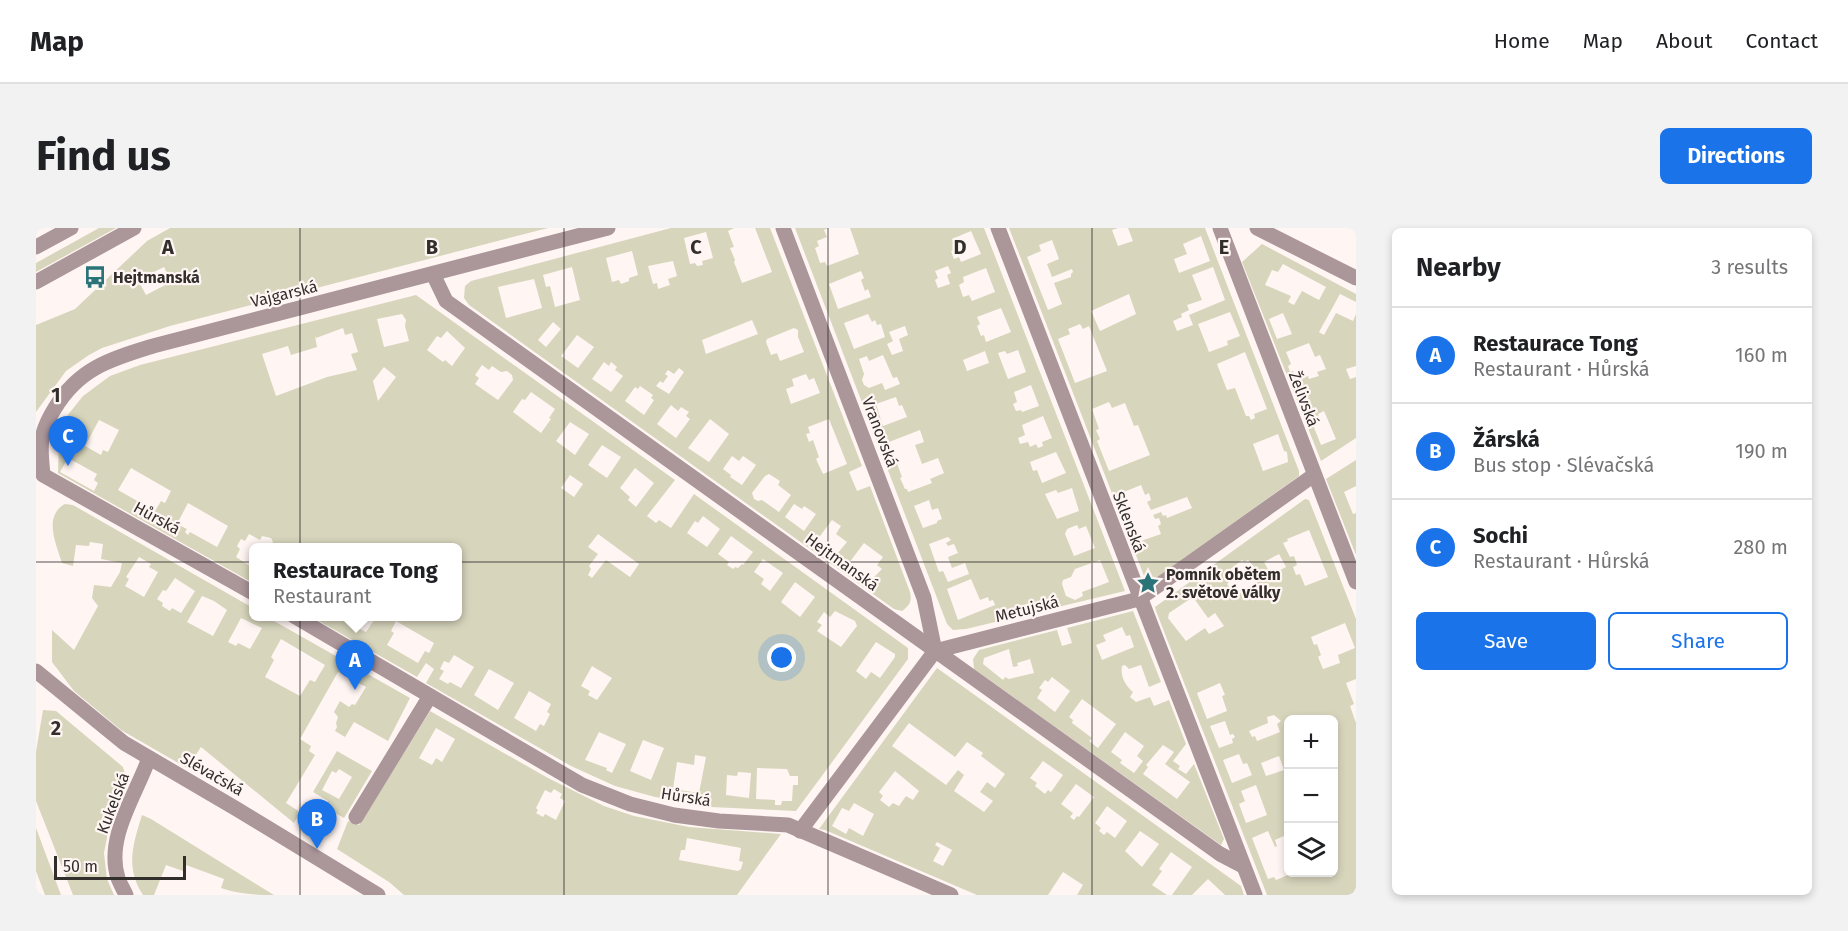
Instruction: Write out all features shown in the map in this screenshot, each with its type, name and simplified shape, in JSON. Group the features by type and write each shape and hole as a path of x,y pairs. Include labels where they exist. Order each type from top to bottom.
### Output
{"street":[{"path":"36,247 71,228"},
{"path":"36,282 134,228"},
{"name":"Vajgarská","path":"43,475 42,437 50,416 62,396 76,380 100,364 153,346 608,228"},
{"name":"Vranovská","path":"783,228 924,598 935,651"},
{"name":"Sklenská","path":"998,228 1139,599 1255,895"},
{"name":"Želivská","path":"1220,228 1356,582"},
{"path":"1257,228 1356,278"},
{"name":"Hejtmanská","path":"433,274 446,301 1210,847 1244,866"},
{"name":"Hůrská","path":"43,475 249,591"},
{"name":"Metujská","path":"935,651 1139,599 1314,476"},
{"name":"Hůrská","path":"302,621 582,784 630,804 674,815 719,821 788,825 951,895"},
{"path":"800,831 935,651"},
{"name":"Slévačská","path":"36,671 124,743 235,807 378,895"},
{"path":"356,817 430,696"},
{"name":"Kukelská","path":"126,895 118,877 115,849 124,817 149,758"}],"shaded area":[{"path":"99,228 116,228 36,272 36,263"},
{"path":"170,228 548,228 170,326 102,348 66,371 36,412 36,325 75,309 147,241","holes":["164,267 171,282 146,295 138,280"]},
{"path":"671,228 734,228 728,231 734,247 730,248 742,283 772,272 755,228 770,228 862,466 849,472 857,491 870,486 910,592 909,605 902,611 894,609 469,305 464,298 465,286 471,281","holes":["706,232 713,258 702,261 703,265 697,266 695,263 690,264 684,238","632,251 638,275 621,284 619,280 612,282 606,258","673,261 677,276 668,279 670,285 658,289 657,283 653,284 648,266","572,267 580,300 555,307 550,286 546,287 543,275","534,279 542,308 506,318 498,287","752,320 758,334 706,354 702,340","553,322 561,329 546,347 538,340","794,328 798,330 798,337 804,352 780,361 777,353 771,355 767,339","577,335 594,347 578,368 561,356","604,362 609,366 611,362 617,367 615,370 623,376 611,392 592,379","679,368 684,372 669,394 656,386 660,381 663,383 668,376 665,374 668,370 674,374","806,374 809,380 814,378 820,393 791,404 786,389 794,386 792,379","640,386 653,395 651,398 654,400 644,415 625,401 635,387 638,389","671,405 678,411 681,407 689,412 686,416 690,419 676,438 657,424","710,419 729,434 709,462 688,448","829,419 847,464 823,474 816,459 819,457 813,440 809,442 806,434 810,433 808,427","732,456 739,461 743,456 756,465 742,485 723,469","769,474 780,481 778,485 791,495 779,512 762,500 754,499 752,493","794,504 802,509 804,506 816,514 804,531 785,517","832,520 841,526 836,534 847,542 837,554 817,540","864,543 883,557 877,565 882,569 872,579 849,563"]},
{"path":"795,228 828,228 824,230 827,237 817,241 819,246 815,248 820,263 825,262 827,266 859,254 850,228 984,228 1125,591 966,629 953,630 947,624","holes":["971,231 981,254 961,262 959,257 954,259 951,251 956,249 952,239","948,266 951,273 947,275 950,284 938,288 935,280 938,278 935,271","986,268 995,292 972,301 969,295 963,297 959,285 964,282 963,277","861,271 865,291 868,289 871,297 838,309 829,284","1001,308 1011,332 986,342 977,326 980,324 977,317","868,314 872,322 875,320 877,325 881,324 885,337 854,349 844,323","905,326 908,335 899,339 903,351 892,355 887,344 893,341 889,332","1018,350 1026,372 1008,379 998,353 1005,351 1007,354","985,351 989,363 967,371 963,360","883,355 893,378 897,377 900,384 885,390 882,383 869,388 864,385 862,380 864,374 859,359 867,356 869,361","1031,385 1039,406 1022,412 1021,410 1016,411 1013,404 1017,402 1014,392","896,397 907,417 883,426 876,404","1043,416 1052,438 1042,442 1043,446 1038,448 1036,444 1030,447 1028,442 1020,444 1018,438 1025,435 1022,425","920,430 924,442 915,445 922,464 938,458 944,473 930,479 932,483 908,492 900,478 902,477 889,442","1056,452 1066,473 1042,483 1037,470 1033,471 1030,462","1072,488 1079,511 1057,519 1045,494 1056,490 1058,493","929,500 932,510 938,508 942,519 923,528 914,506","1077,525 1079,529 1086,526 1095,548 1074,556 1065,534 1067,529","948,537 951,540 946,543 948,546 954,544 958,553 948,557 952,568 965,563 969,574 948,582 943,571 939,572 929,544","1100,560 1109,582 1082,592 1083,596 1075,600 1066,596 1063,580 1071,577 1075,569","971,579 980,600 988,597 989,601 993,600 995,605 958,620 947,589"]},
{"path":"1009,228 1118,228 1112,230 1118,246 1133,241 1128,228 1205,228 1299,476 1151,582 1146,581","holes":["1201,236 1210,261 1179,273 1174,259 1187,254 1183,244","1052,240 1059,259 1047,264 1052,277 1072,269 1073,272 1071,277 1054,283 1062,304 1048,310 1027,257 1041,251 1039,245","1213,267 1225,300 1189,315 1193,325 1177,331 1173,321 1182,317 1181,314 1189,310 1187,305 1202,300 1192,275","1129,294 1136,314 1100,331 1091,311","1230,312 1240,336 1227,341 1228,345 1209,352 1198,324","1080,324 1083,329 1089,326 1107,371 1075,383 1058,339 1070,334 1068,329","1245,352 1267,409 1254,414 1255,418 1251,420 1249,416 1246,416 1235,388 1227,390 1217,364","1109,402 1112,408 1125,403 1134,426 1138,425 1150,455 1109,471 1097,441 1100,439 1096,430 1099,429 1092,409","1278,434 1284,451 1287,452 1288,462 1263,471 1253,444","1141,485 1145,495 1149,493 1151,500 1147,502 1151,510 1187,497 1192,508 1167,518 1161,512 1153,515 1155,519 1159,518 1161,524 1158,526 1161,534 1138,542 1119,494"]},
{"path":"1262,244 1356,294 1356,302 1340,294 1319,332 1324,335 1336,313 1353,321 1356,314 1356,366 1346,369 1350,379 1356,377 1356,438 1321,461 1242,262","holes":["1283,264 1326,287 1319,300 1302,291 1294,305 1288,302 1291,296 1265,285 1272,270 1278,272","1283,313 1292,334 1277,339 1269,319","1309,343 1315,357 1320,355 1326,369 1317,372 1319,376 1309,379 1308,376 1297,380 1293,371 1290,372 1288,366 1291,364 1286,352","1324,411 1336,439 1321,445 1311,420 1319,417 1318,414"]},
{"path":"416,295 675,480 647,516 656,523 659,520 671,528 694,494 908,648 908,659 796,811 711,807 655,797 615,786 571,766 426,683 434,669 426,663 417,677 319,621 345,621 366,632 373,621 396,621 462,621 462,543 272,543 271,538 262,536 260,540 249,534 245,541 241,539 237,546 240,549 236,557 249,565 249,581 58,473 59,442 67,416 83,396 110,376 140,365","holes":["402,314 406,320 405,326 409,341 384,347 377,319","343,328 345,335 352,333 358,352 351,354 357,370 327,377 276,396 262,354 288,346 291,355 317,347 315,336 316,338","447,331 465,348 452,366 427,350 437,336 441,338","482,365 489,370 492,366 501,372 507,371 512,375 513,380 498,400 475,384 479,378 475,375","384,367 396,377 378,401 373,381","531,392 555,409 541,433 513,412 522,399 525,400","99,420 119,430 108,452 103,450 101,455 85,446","570,422 589,434 575,455 556,441","602,445 621,457 607,478 588,465","68,458 97,474 94,480 98,483 94,491 60,472","131,468 171,491 165,503 161,501 155,511 118,490","635,468 654,483 636,507 628,500 630,497 620,488","570,475 583,484 574,497 561,488","188,503 228,526 217,547 190,532 188,535 185,532 187,529 177,524","703,516 720,529 707,547 687,533 695,521 698,523","598,534 639,564 630,577 606,560 592,578 588,575 591,569 589,566 598,554 588,547","731,536 753,552 738,568 733,569 727,565 729,562 718,554","763,559 783,573 770,591 761,584 764,579 754,572","795,582 815,597 800,617 781,602","835,611 855,621 857,626 841,647 817,631 822,625 817,622 824,612 830,617","396,621 434,643 429,653 425,651 418,663 387,645 394,633 391,631","876,642 895,654 895,657 880,678 871,672 866,679 856,671","454,655 474,667 461,688 439,679 444,671 440,669 444,661 449,663","592,666 612,678 597,700 588,695 590,691 581,686","489,669 514,683 498,710 474,695","529,691 551,704 547,712 550,714 544,726 540,724 536,731 514,718","599,732 626,744 612,773 606,770 607,768 585,760","643,740 664,748 651,780 630,771","695,755 706,757 699,793 673,789 677,762 694,765","757,768 787,769 790,776 798,776 798,785 793,785 792,801 782,801 781,805 775,805 775,800 756,799","738,772 751,773 749,798 726,795 727,775 737,776"]},
{"path":"1356,460 1356,486 1344,492 1353,514 1356,513 1356,555 1326,479"},
{"path":"1305,499 1309,500 1356,619 1356,679 1346,683 1354,704 1350,706 1356,723 1356,895 1267,895 1155,607","holes":["1309,530 1328,577 1305,586 1300,574 1296,575 1293,567 1297,565 1294,556 1290,557 1283,543 1288,541 1287,539","1279,554 1286,567 1271,575 1264,562","1242,560 1244,562 1248,560 1255,568 1251,571 1257,581 1236,596 1227,584 1230,581 1224,574","1193,597 1208,618 1215,613 1224,626 1209,634 1205,628 1186,641 1168,618 1169,613","1345,623 1355,648 1338,655 1340,663 1323,669 1318,657 1321,655 1317,644 1314,645 1311,637","1220,683 1225,695 1222,696 1227,711 1207,719 1197,693","1274,715 1281,721 1277,724 1280,732 1257,741 1249,731 1268,723 1267,717","1225,721 1230,735 1233,734 1235,737 1232,739 1233,743 1219,748 1210,726","1239,754 1243,764 1247,763 1252,775 1232,783 1223,760","1279,756 1284,770 1266,776 1261,763","1256,785 1267,815 1246,823 1239,804 1245,801 1241,791"]},
{"path":"65,504 73,505 249,606 249,621 274,621 410,698 388,741 354,722 345,737 335,731 338,717 334,712 340,701 349,707 352,704 355,705 366,687 338,672 300,739 311,746 309,751 315,755 286,803 300,812 294,823 201,747 187,768 121,730 74,691 52,662 52,630 74,650 98,606 92,598 94,585 111,587 120,572 122,563 101,559 103,544 90,542 89,546 76,545 73,566 62,563 53,531 54,516","holes":["139,557 151,564 149,567 158,572 144,597 125,586 129,579 126,577","175,578 195,591 181,613 172,608 170,611 157,599","202,596 227,610 213,636 187,622","241,618 262,628 250,649 238,643 236,646 228,642","281,639 325,665 315,682 310,680 300,696 265,677 274,660 271,657"]},
{"path":"1133,611 1161,682 1149,687 1141,665 1129,669 1125,665 1122,666 1124,681 1133,692 1130,697 1136,702 1150,697 1154,706 1169,700 1186,744 1173,761 1180,766 1178,769 1186,774 1194,764 1224,839 1221,845 974,669 973,659 979,650 1057,630 1062,646 1072,643 1067,628","holes":["1122,627 1126,636 1130,635 1134,647 1102,660 1096,645 1106,641 1103,635","1009,649 1013,667 1018,666 1017,663 1030,659 1034,673 1009,679 1005,677 1003,680 983,664 984,658","1052,677 1070,691 1055,712 1037,698 1042,690 1039,688 1045,680 1048,682","1082,699 1116,724 1098,748 1089,741 1092,738 1072,723 1073,720 1069,717","1125,732 1144,746 1137,756 1143,761 1134,773 1120,763 1122,760 1111,752","1163,745 1174,752 1165,764 1190,782 1177,799 1143,774 1148,767 1146,765"]},
{"path":"937,668 1241,886 1244,895 1225,895 1208,879 1192,895 1172,895 1192,867 1171,852 1159,869 1162,871 1152,885 1167,895 1077,895 1083,885 1063,872 1048,895 977,895 819,829","holes":["909,723 955,757 967,742 983,753 981,756 1005,774 995,788 987,782 980,792 993,801 984,812 954,791 964,775 958,770 946,785 892,746","1043,761 1063,775 1051,792 1048,790 1045,794 1035,786 1037,783 1030,778","895,771 919,791 913,800 906,796 899,806 893,803 889,807 880,800 883,796 879,792","1076,784 1094,797 1079,817 1077,816 1074,820 1070,817 1073,813 1061,804","854,803 874,814 863,836 849,828 846,834 832,826 842,808 849,811","1107,806 1127,821 1115,838 1107,832 1104,835 1099,831 1101,828 1095,823","1140,831 1159,844 1142,867 1125,851","937,842 952,850 943,866 933,861 940,848 935,845"]},
{"path":"43,710 56,711 123,767 127,780 110,822 104,853 107,879 114,895 73,895 36,801 36,752"},
{"path":"430,711 548,778 604,806 634,816 689,827 781,834 737,895 404,895 389,882 337,849 348,821 359,825","holes":["436,728 455,739 442,762 436,758 432,765 419,758","554,789 562,794 560,798 565,801 556,820 545,814 543,817 536,813 538,810 536,808 545,790 551,793","687,838 741,848 739,861 743,862 738,871 679,860 681,850 685,850"]},
{"path":"337,751 372,771 344,818 325,807 328,801 313,792","holes":["339,769 352,777 339,799 322,790 332,771 336,773"]},
{"path":"142,815 274,895 247,894 228,890 221,888 224,879 186,865 183,871 166,865 154,895 143,895 137,885 132,865"},
{"path":"36,828 61,895 45,895 36,871"}],"place":[{"name":"Hejtmanská","path":"95,277"},
{"name":"Sochi","path":"68,466"},
{"name":"Pomník obětem 2. světové války","path":"1148,583"},
{"name":"Restaurace Tong","path":"355,690"},
{"name":"Žárská","path":"317,849"}]}
